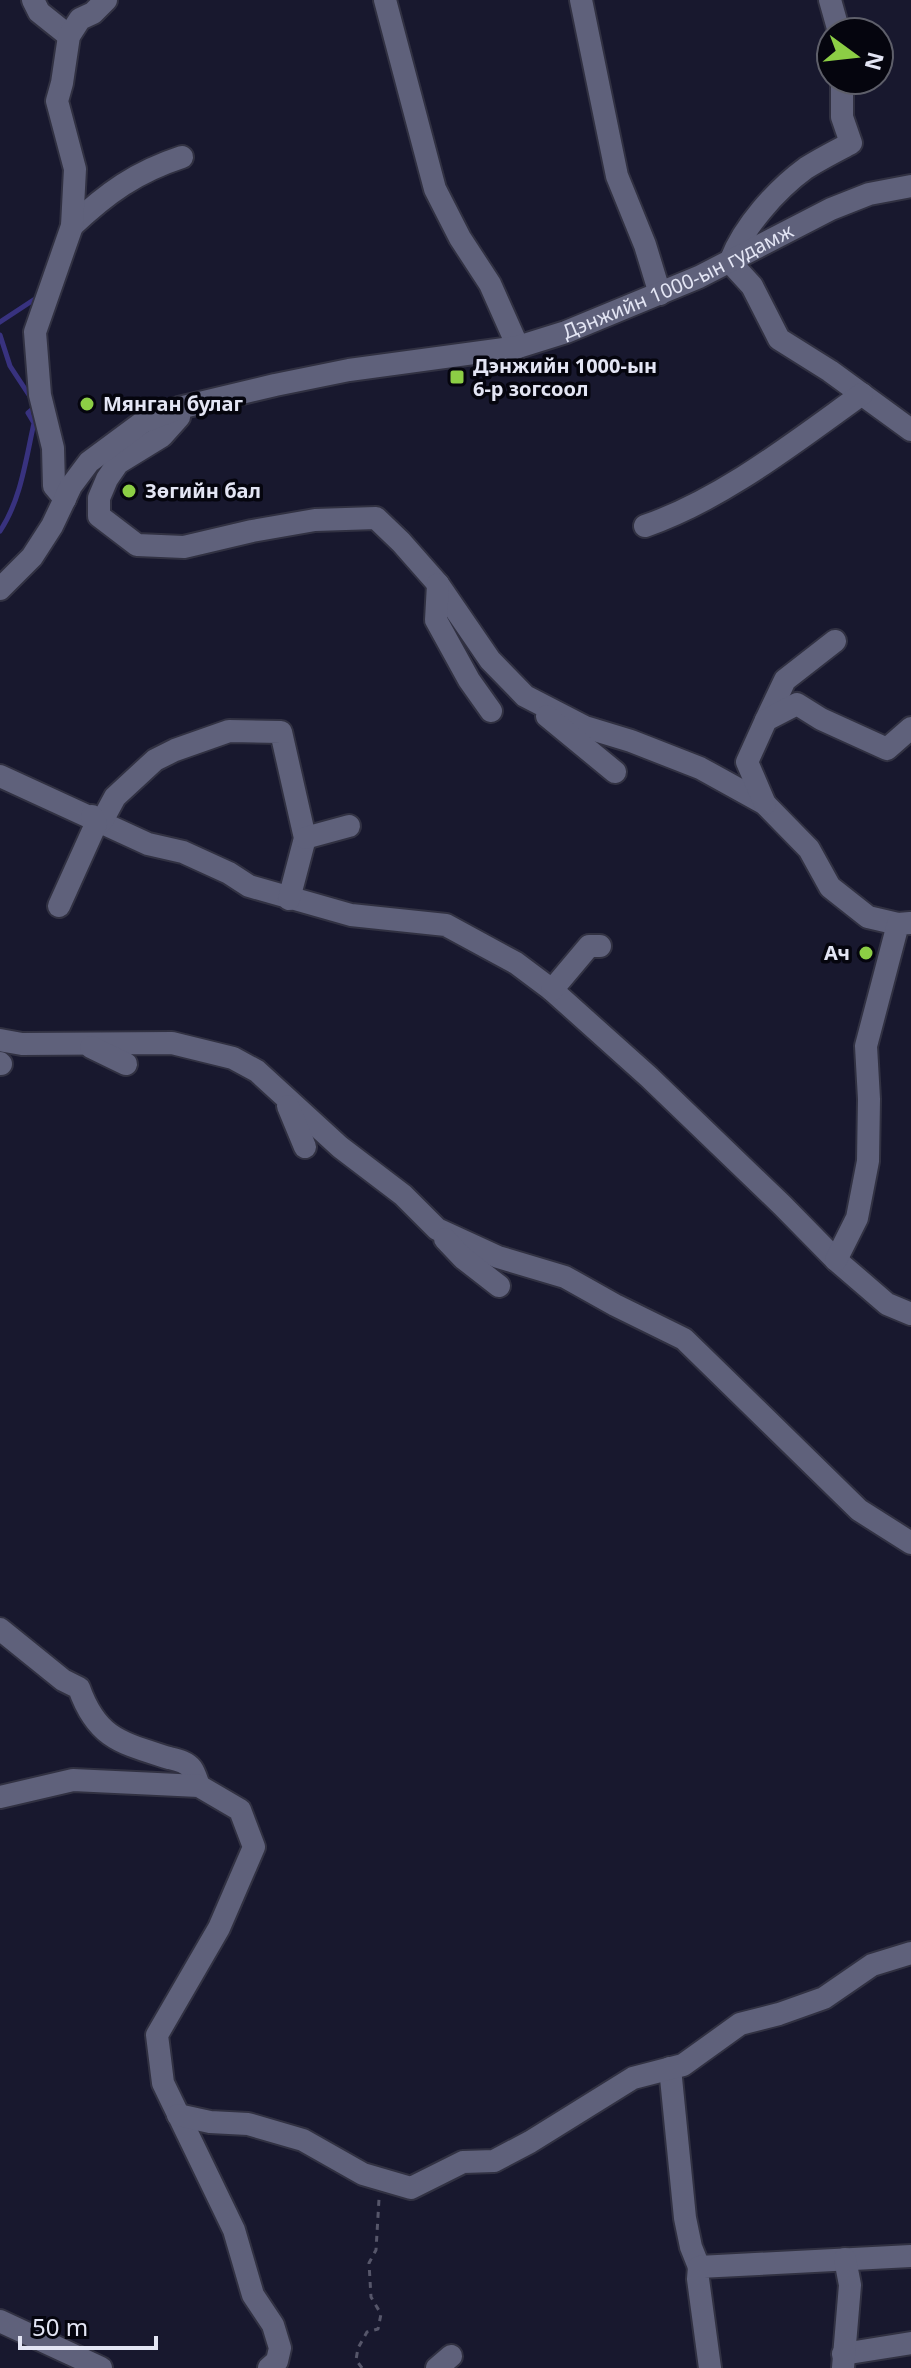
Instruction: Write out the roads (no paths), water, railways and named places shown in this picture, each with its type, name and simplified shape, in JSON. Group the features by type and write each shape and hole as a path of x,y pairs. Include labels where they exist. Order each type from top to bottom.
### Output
{"street":[{"path":"33,0 39,12 69,36"},
{"path":"65,499 54,486 53,448 40,395 35,332 72,226 75,169 57,101 69,36 80,19 93,13 106,0"},
{"path":"385,0 435,189 460,238 490,284 518,347"},
{"path":"581,0 617,176 645,245 660,294"},
{"path":"842,96 842,117 851,143 805,169 763,208 736,247 730,262 752,286 779,339 911,430"},
{"path":"72,226 109,192 154,166 182,157"},
{"name":"Дэнжийн 1000-ын гудамж","path":"0,589 32,557 89,462 143,422 176,409 349,370 518,347 566,332 660,294 730,262 831,209 869,194 909,189"},
{"path":"645,526 676,515 774,456 862,394"},
{"path":"176,409 179,417 162,436 118,463 99,498 99,516 137,545 184,547 315,520 376,518 438,584 490,660 560,729 615,772"},
{"path":"438,584 436,620 469,680 491,711"},
{"path":"765,804 747,762 785,680 835,641"},
{"path":"525,696 585,727 700,768 765,804 809,849 830,887 868,917 904,924 866,1046 868,1161 857,1218 836,1260"},
{"path":"766,720 797,704 821,719 887,749 911,728"},
{"path":"59,906 97,818 115,797 155,760 229,731 281,732 305,838 289,899"},
{"path":"0,776 148,844 183,852 249,886 351,915 446,925 516,963 552,990 649,1077 836,1260 887,1304 911,1314"},
{"path":"305,838 349,826"},
{"path":"552,990 589,946 600,946"},
{"path":"0,1040 22,1044 172,1043 233,1058 257,1071 340,1147 403,1195 463,1258 499,1286"},
{"path":"83,1043 126,1064"},
{"path":"279,1091 295,1118 305,1147"},
{"path":"437,1229 498,1257 565,1277 684,1339 859,1510 911,1543"},
{"path":"0,1629 63,1680 79,1688 86,1710 105,1734 186,1763 199,1786"},
{"path":"0,1797 73,1780 199,1786 240,1810 254,1847 219,1928 157,2035 163,2083 234,2230 253,2295 273,2325 280,2348 277,2361 269,2368"},
{"path":"178,2115 210,2122 248,2124 303,2140 363,2174 411,2188 463,2162 494,2161 633,2078 683,2065 740,2024 824,1998 872,1965 911,1953"},
{"path":"670,2068 685,2218 699,2267 710,2368"},
{"path":"699,2267 911,2256"},
{"path":"845,2259 850,2285 843,2361 911,2343"},
{"path":"0,2321 101,2368"}],"waterway":[{"path":"0,322 38,297"},
{"path":"0,335 10,366 31,398"},
{"path":"0,531 13,506 22,478 34,423 28,413 35,407"}],"place":[{"name":"Дэнжийн 1000-ын 6-р зогсоол","path":"457,377"},
{"name":"Мянган булаг","path":"87,404"},
{"name":"Зөгийн бал","path":"129,491"},
{"name":"Ач","path":"866,953"}]}
